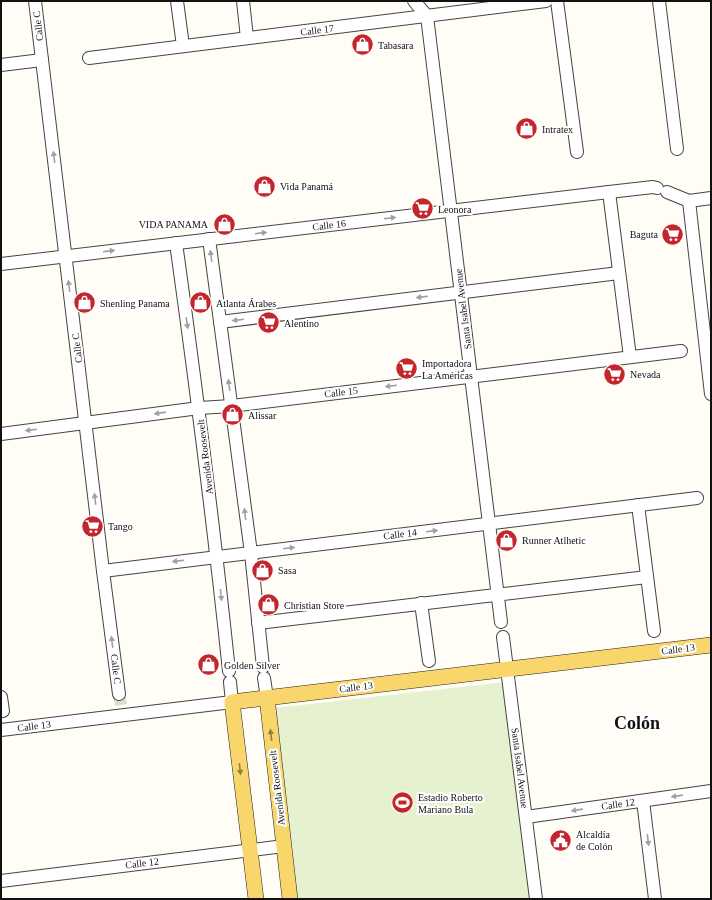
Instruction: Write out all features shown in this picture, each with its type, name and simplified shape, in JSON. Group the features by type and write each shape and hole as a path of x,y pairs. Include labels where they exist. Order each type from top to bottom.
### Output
{"main road":[{"name":"Calle 13","path":"232,702 711,644"},
{"name":"Avenida Roosevelt","path":"267,698 290,899"},
{"name":"Avenida Roosevelt","path":"232,702 256,899"}],"street":[{"name":"Calle C","path":"35,1 103,571 121,705"},
{"path":"177,1 183,46"},
{"path":"243,1 247,38"},
{"path":"414,1 427,16"},
{"name":"Calle 17","path":"89,58 546,1"},
{"path":"557,1 577,152"},
{"path":"659,1 677,149"},
{"name":"Santa Isabel Avenue","path":"427,16 502,622"},
{"path":"1,65 42,60"},
{"name":"Calle 16","path":"1,264 653,187 689,201"},
{"path":"609,192 630,357"},
{"path":"711,198 689,201 708,347 711,394"},
{"name":"Avenida Roosevelt","path":"208,239 232,406 267,698"},
{"name":"Avenida Roosevelt","path":"176,243 199,408 217,556 232,702"},
{"path":"220,322 619,273"},
{"name":"Calle 15","path":"1,434 199,408 232,406 681,351"},
{"name":"Calle 14","path":"103,571 697,498"},
{"path":"638,505 654,631"},
{"path":"258,623 647,577"},
{"path":"421,603 429,661"},
{"name":"Santa Isabel Avenue","path":"503,637 536,899"},
{"path":"1,697 3,722"},
{"name":"Calle 13","path":"3,722 121,705 232,702"},
{"name":"Calle 12","path":"526,817 711,791"},
{"path":"643,801 655,899"},
{"name":"Calle 12","path":"1,881 284,846"}],"green space":[{"name":"Estadio Roberto Mariano Bula","path":"505,682 530,899 297,899 275,708"}],"tunnel":[{"path":"119,694 121,705"}],"place":[{"name":"Tabasara","path":"362,45"},
{"name":"Intratex","path":"526,129"},
{"name":"Vida Panamá","path":"264,186"},
{"name":"Leonora","path":"423,209"},
{"name":"VIDA PANAMA","path":"224,224"},
{"name":"Baguta","path":"673,234"},
{"name":"Shenling Panama","path":"84,303"},
{"name":"Atlanta Árabes","path":"200,303"},
{"name":"Alentino","path":"269,323"},
{"name":"Importadora La Américas","path":"407,369"},
{"name":"Nevada","path":"614,374"},
{"name":"Alissar","path":"232,415"},
{"name":"Tango","path":"92,526"},
{"name":"Runner Atlhetic","path":"506,540"},
{"name":"Sasa","path":"263,570"},
{"name":"Christian Store","path":"268,605"},
{"name":"Golden Silver","path":"209,665"},
{"name":"Estadio Roberto Mariano Bula","path":"402,803"},
{"name":"Alcaldía de Colón","path":"561,840"}],"district":[{"name":"Colón","path":"637,723"}]}
